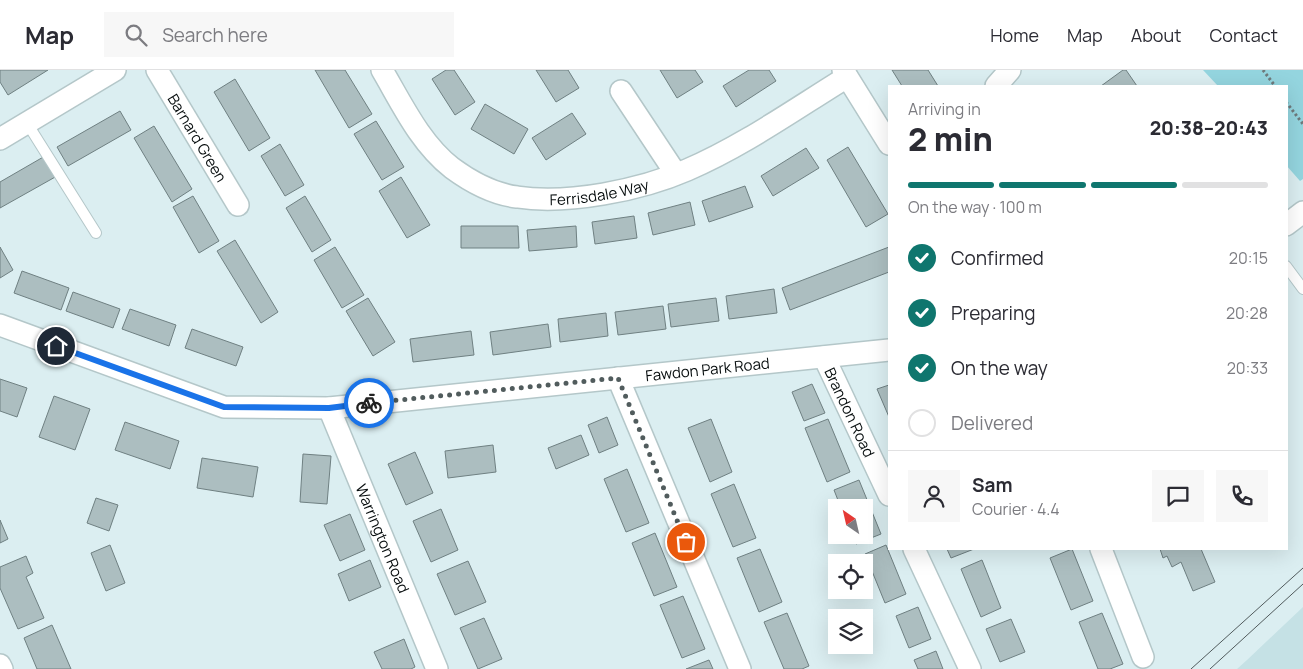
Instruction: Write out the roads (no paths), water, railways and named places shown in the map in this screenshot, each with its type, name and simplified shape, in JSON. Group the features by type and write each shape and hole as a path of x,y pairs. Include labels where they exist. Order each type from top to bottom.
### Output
{"street":[{"path":"0,140 115,70"},
{"name":"Barnard Green","path":"157,70 238,205"},
{"name":"Ferrisdale Way","path":"382,70 422,135 435,152 452,168 473,182 491,190 516,197 542,199 605,194 658,181 676,174 729,149 845,73"},
{"path":"997,85 1010,70"},
{"path":"845,73 888,142"},
{"path":"620,91 676,174"},
{"path":"1288,223 1303,212"},
{"name":"Fawdon Park Road","path":"0,326 224,407 329,408 888,350"},
{"name":"Brandon Road","path":"824,357 888,492"},
{"path":"618,378 740,669"},
{"name":"Warrington Road","path":"329,408 437,669"},
{"path":"914,550 970,669"},
{"path":"1101,550 1143,657"},
{"path":"0,665 2,669"}],"lane":[{"path":"27,123 96,233"},
{"path":"1288,269 1303,289"}],"tram line":[{"path":"1191,669 1303,568"},
{"path":"1210,669 1303,584"}]}
